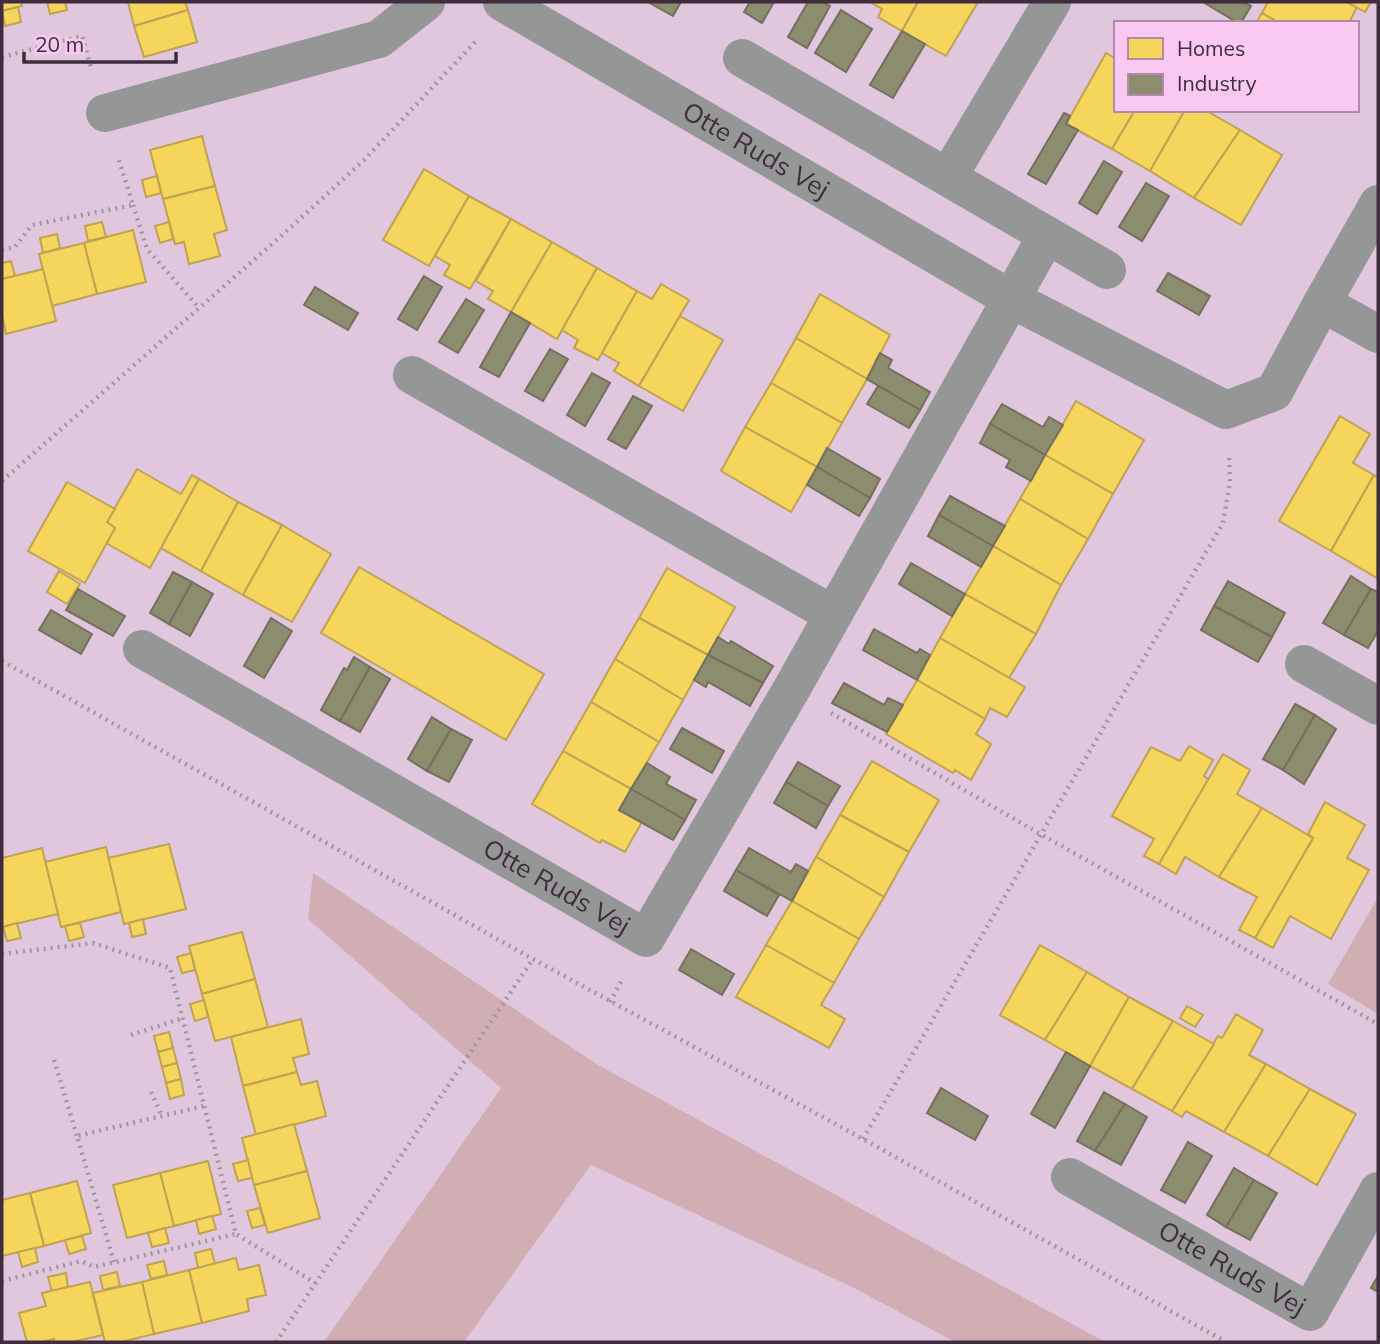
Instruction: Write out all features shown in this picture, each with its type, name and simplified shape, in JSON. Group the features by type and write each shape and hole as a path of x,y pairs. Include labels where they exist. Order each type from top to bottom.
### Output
{"street":[{"path":"105,113 379,39 426,2"},
{"path":"947,177 1052,2"},
{"name":"Otte Ruds Vej","path":"506,4 1011,299 1226,410"},
{"path":"742,58 1107,270"},
{"path":"1226,410 1274,392 1378,204"},
{"name":"Otte Ruds Vej","path":"142,649 646,938 791,690 1047,235"},
{"path":"1322,303 1378,334"},
{"path":"412,375 832,614"},
{"path":"1304,664 1378,706"},
{"name":"Otte Ruds Vej","path":"1069,1177 1310,1312 1378,1191"}],"path":[{"path":"2,481 365,159 506,4"},
{"path":"133,205 148,249 199,308"},
{"path":"863,1139 1223,523 1230,482 1226,410"},
{"path":"2,662 1226,1342"},
{"path":"791,690 1378,1024"},
{"path":"2,954 93,943 170,968 236,1234 315,1283"},
{"path":"276,1342 533,959"},
{"path":"131,1035 183,1018"},
{"path":"54,1060 114,1262"},
{"path":"150,1092 162,1116"},
{"path":"77,1136 204,1106"},
{"path":"2,1281 81,1261 94,1267 236,1234"}],"shaded area":[{"path":"313,873 598,1065 1105,1342 955,1342 854,1288 591,1165 464,1342 324,1342 501,1088 308,919"},
{"path":"1378,897 1378,1014 1328,984"}],"building: Homes":[{"path":"2,2 21,2 22,6 2,11"},
{"path":"47,2 65,2 67,10 50,14"},
{"path":"128,2 185,2 188,10 134,26"},
{"path":"870,2 918,2 902,31 878,17 882,9"},
{"path":"918,2 978,2 946,56 902,31"},
{"path":"1268,2 1347,2 1357,7 1350,21 1276,21 1262,13"},
{"path":"1347,2 1371,2 1365,12"},
{"path":"18,7 21,22 5,26 2,11"},
{"path":"188,10 197,42 144,57 134,26"},
{"path":"1262,13 1276,21 1257,21"},
{"path":"1106,53 1114,58 1114,112 1134,112 1112,149 1066,124"},
{"path":"1134,112 1184,112 1150,171 1112,149"},
{"path":"1184,112 1208,112 1240,130 1194,198 1150,171"},
{"path":"1240,130 1282,155 1241,225 1194,198"},
{"path":"202,136 215,186 163,199 150,150"},
{"path":"424,169 469,196 429,266 383,240"},
{"path":"157,176 161,193 146,197 142,180"},
{"path":"215,186 227,230 214,234 220,256 189,264 184,242 175,244 163,199"},
{"path":"469,196 511,219 470,289 444,275 450,265 435,256"},
{"path":"511,219 552,242 511,312 488,299 493,291 476,281"},
{"path":"102,222 106,237 88,241 85,226"},
{"path":"169,222 173,239 160,243 155,226"},
{"path":"133,230 146,282 97,294 84,243"},
{"path":"57,234 60,248 43,253 40,238"},
{"path":"552,242 597,268 557,339 511,312"},
{"path":"84,243 97,294 52,306 39,254"},
{"path":"11,261 15,276 2,279 2,263"},
{"path":"597,268 637,291 598,360 574,348 578,340 562,330"},
{"path":"43,269 56,321 6,334 2,316 2,279"},
{"path":"661,284 689,300 639,386 614,371 619,363 602,353 637,291 652,299"},
{"path":"820,294 890,335 867,379 796,338"},
{"path":"680,316 723,340 683,411 639,386"},
{"path":"796,338 867,379 842,423 771,383"},
{"path":"771,383 842,423 817,467 745,427"},
{"path":"1076,401 1144,440 1113,494 1045,455"},
{"path":"1340,416 1370,434 1353,463 1374,475 1331,551 1279,521"},
{"path":"745,427 817,467 791,512 721,471"},
{"path":"1045,455 1113,494 1088,539 1020,499"},
{"path":"137,469 181,494 192,475 199,479 150,568 106,543 115,528 107,522"},
{"path":"1374,475 1378,478 1377,578 1331,551"},
{"path":"199,479 238,502 201,571 161,548"},
{"path":"67,482 115,509 107,522 115,528 85,583 28,551"},
{"path":"1020,499 1088,539 1061,585 993,546"},
{"path":"238,502 282,525 243,595 201,571"},
{"path":"282,525 331,554 292,622 243,595"},
{"path":"993,546 1061,585 1036,634 965,594"},
{"path":"359,567 544,674 506,740 321,633"},
{"path":"667,568 735,607 708,655 639,618"},
{"path":"59,571 80,584 67,604 47,592"},
{"path":"965,594 1036,634 1009,678 940,638"},
{"path":"639,618 708,655 683,700 615,659"},
{"path":"940,638 1025,687 1007,717 990,708 985,719 917,680"},
{"path":"615,659 683,700 659,742 591,702"},
{"path":"917,680 985,719 976,734 991,744 971,780 955,770 953,773 886,734"},
{"path":"591,702 659,742 631,789 563,751"},
{"path":"1189,746 1213,760 1204,776 1209,780 1159,864 1144,856 1154,839 1112,816 1151,747 1180,761"},
{"path":"563,751 631,789 619,810 642,822 625,852 602,840 600,843 532,804"},
{"path":"1223,754 1250,770 1237,794 1262,808 1219,877 1185,857 1176,874 1159,864"},
{"path":"872,761 939,800 909,852 840,815"},
{"path":"1325,802 1365,825 1347,858 1369,870 1331,939 1290,916 1273,948 1255,938 1313,838 1308,834"},
{"path":"1262,808 1313,838 1255,938 1239,930 1257,897 1219,877"},
{"path":"840,815 909,852 884,897 816,857"},
{"path":"169,844 186,909 124,924 108,858"},
{"path":"106,847 121,912 61,927 45,862"},
{"path":"42,848 58,914 2,927 2,858"},
{"path":"816,857 884,897 859,939 792,901"},
{"path":"792,901 859,939 834,983 766,945"},
{"path":"143,919 146,934 132,937 129,923"},
{"path":"17,923 21,938 7,941 3,927"},
{"path":"80,923 84,937 69,941 65,926"},
{"path":"242,932 255,979 202,994 189,946"},
{"path":"766,945 834,983 821,1005 845,1019 829,1048 736,997"},
{"path":"1040,945 1087,972 1045,1040 1000,1015"},
{"path":"191,953 195,970 182,973 177,957"},
{"path":"1087,972 1129,997 1090,1066 1045,1040"},
{"path":"255,979 268,1027 215,1041 202,994"},
{"path":"1129,997 1173,1021 1132,1089 1090,1066"},
{"path":"204,1000 208,1017 195,1021 190,1004"},
{"path":"1187,1006 1203,1015 1195,1027 1180,1018"},
{"path":"1236,1014 1263,1030 1249,1055 1266,1064 1224,1132 1186,1111 1182,1117 1172,1111 1218,1036 1222,1038"},
{"path":"301,1019 309,1054 293,1058 297,1072 243,1086 231,1037"},
{"path":"1173,1021 1214,1044 1172,1111 1132,1089"},
{"path":"169,1032 173,1048 158,1052 154,1036"},
{"path":"173,1048 177,1063 162,1067 158,1052"},
{"path":"177,1063 181,1079 166,1083 162,1067"},
{"path":"1266,1064 1310,1089 1268,1156 1224,1132"},
{"path":"297,1072 301,1085 317,1081 326,1116 256,1135 243,1086"},
{"path":"181,1079 184,1095 170,1099 166,1083"},
{"path":"1310,1089 1356,1114 1317,1185 1268,1156"},
{"path":"294,1124 307,1171 254,1185 242,1138"},
{"path":"248,1160 252,1178 238,1181 233,1164"},
{"path":"208,1161 221,1214 174,1226 160,1173"},
{"path":"307,1171 320,1218 268,1233 254,1185"},
{"path":"160,1173 174,1226 127,1238 113,1185"},
{"path":"77,1181 91,1233 44,1246 30,1193"},
{"path":"30,1193 44,1246 2,1256 2,1200"},
{"path":"260,1208 265,1225 252,1228 247,1211"},
{"path":"212,1216 216,1229 199,1234 196,1220"},
{"path":"165,1228 169,1243 152,1247 148,1233"},
{"path":"82,1236 86,1249 69,1254 65,1240"},
{"path":"35,1248 38,1262 22,1267 18,1252"},
{"path":"211,1249 215,1264 198,1268 195,1253"},
{"path":"236,1258 239,1270 259,1265 266,1295 247,1299 249,1311 202,1323 189,1270"},
{"path":"164,1261 167,1275 151,1279 147,1265"},
{"path":"189,1270 202,1323 154,1334 142,1282"},
{"path":"117,1272 120,1286 103,1290 100,1276"},
{"path":"66,1273 68,1287 52,1292 48,1277"},
{"path":"90,1282 103,1335 72,1342 55,1342 54,1339 27,1342 19,1313 46,1306 42,1293"},
{"path":"142,1282 154,1334 121,1342 105,1342 93,1293"}],"building: Industry":[{"path":"648,2 681,2 673,16"},
{"path":"750,2 774,2 762,23 744,12"},
{"path":"808,2 823,2 830,6 807,48 788,37"},
{"path":"1203,2 1243,2 1251,6 1242,21 1235,21"},
{"path":"841,10 872,29 846,72 815,53"},
{"path":"902,31 925,44 893,98 870,85"},
{"path":"1064,113 1070,116 1066,124 1078,130 1046,184 1028,174"},
{"path":"1104,161 1122,172 1097,214 1079,203"},
{"path":"1146,183 1169,196 1142,241 1119,227"},
{"path":"1168,273 1210,296 1199,315 1157,291"},
{"path":"424,276 442,287 417,330 398,319"},
{"path":"315,287 358,313 348,330 304,305"},
{"path":"466,299 484,310 458,353 439,342"},
{"path":"511,312 530,323 499,377 480,367"},
{"path":"550,349 568,359 543,401 525,391"},
{"path":"880,353 892,360 888,368 930,392 920,410 867,379"},
{"path":"592,373 610,383 585,426 567,415"},
{"path":"878,386 920,410 909,428 867,404"},
{"path":"633,396 652,406 626,449 608,439"},
{"path":"1002,404 1043,427 1049,417 1063,425 1045,455 990,424"},
{"path":"990,424 1045,455 1031,481 1006,467 1010,460 980,443"},
{"path":"827,448 880,479 870,498 817,467"},
{"path":"817,467 870,498 859,516 807,485"},
{"path":"950,496 1005,526 993,546 939,515"},
{"path":"939,515 993,546 981,567 928,536"},
{"path":"911,563 965,594 952,616 899,584"},
{"path":"173,572 192,582 169,624 150,613"},
{"path":"1351,576 1371,589 1344,635 1323,623"},
{"path":"1228,581 1285,613 1272,637 1214,606"},
{"path":"192,582 213,594 190,636 169,624"},
{"path":"78,589 125,616 113,636 66,610"},
{"path":"1371,589 1378,592 1378,631 1368,648 1344,635"},
{"path":"1214,606 1272,637 1258,662 1201,630"},
{"path":"51,610 92,634 81,654 39,630"},
{"path":"271,618 292,631 264,678 244,666"},
{"path":"874,629 917,653 920,649 930,655 917,680 863,650"},
{"path":"718,637 729,644 731,641 773,666 763,683 708,655"},
{"path":"708,655 763,683 750,706 708,682 706,687 694,680"},
{"path":"354,657 370,667 340,721 321,710 344,668 347,670"},
{"path":"370,667 390,679 360,732 340,721"},
{"path":"844,683 884,705 888,698 903,705 887,732 832,703"},
{"path":"1295,704 1315,715 1283,770 1263,759"},
{"path":"1315,715 1336,729 1304,784 1283,770"},
{"path":"432,717 451,729 427,771 408,759"},
{"path":"682,728 724,751 712,773 670,749"},
{"path":"451,729 472,740 449,782 427,771"},
{"path":"798,762 840,786 828,806 786,782"},
{"path":"647,763 670,777 666,784 696,800 685,820 631,789"},
{"path":"786,782 828,806 816,828 774,803"},
{"path":"631,789 685,820 673,840 619,810"},
{"path":"749,848 791,872 796,864 808,871 792,901 736,870"},
{"path":"736,870 779,895 767,916 724,891"},
{"path":"691,949 734,974 722,995 679,970"},
{"path":"1066,1052 1090,1066 1055,1128 1031,1114"},
{"path":"941,1088 988,1116 975,1140 927,1113"},
{"path":"1104,1092 1125,1104 1095,1151 1077,1141"},
{"path":"1125,1104 1147,1117 1121,1165 1095,1151"},
{"path":"1188,1142 1212,1156 1185,1203 1161,1190"},
{"path":"1234,1168 1254,1180 1226,1227 1207,1215"},
{"path":"1254,1180 1277,1193 1250,1240 1226,1227"},
{"path":"1378,1276 1378,1292 1371,1288"}]}
